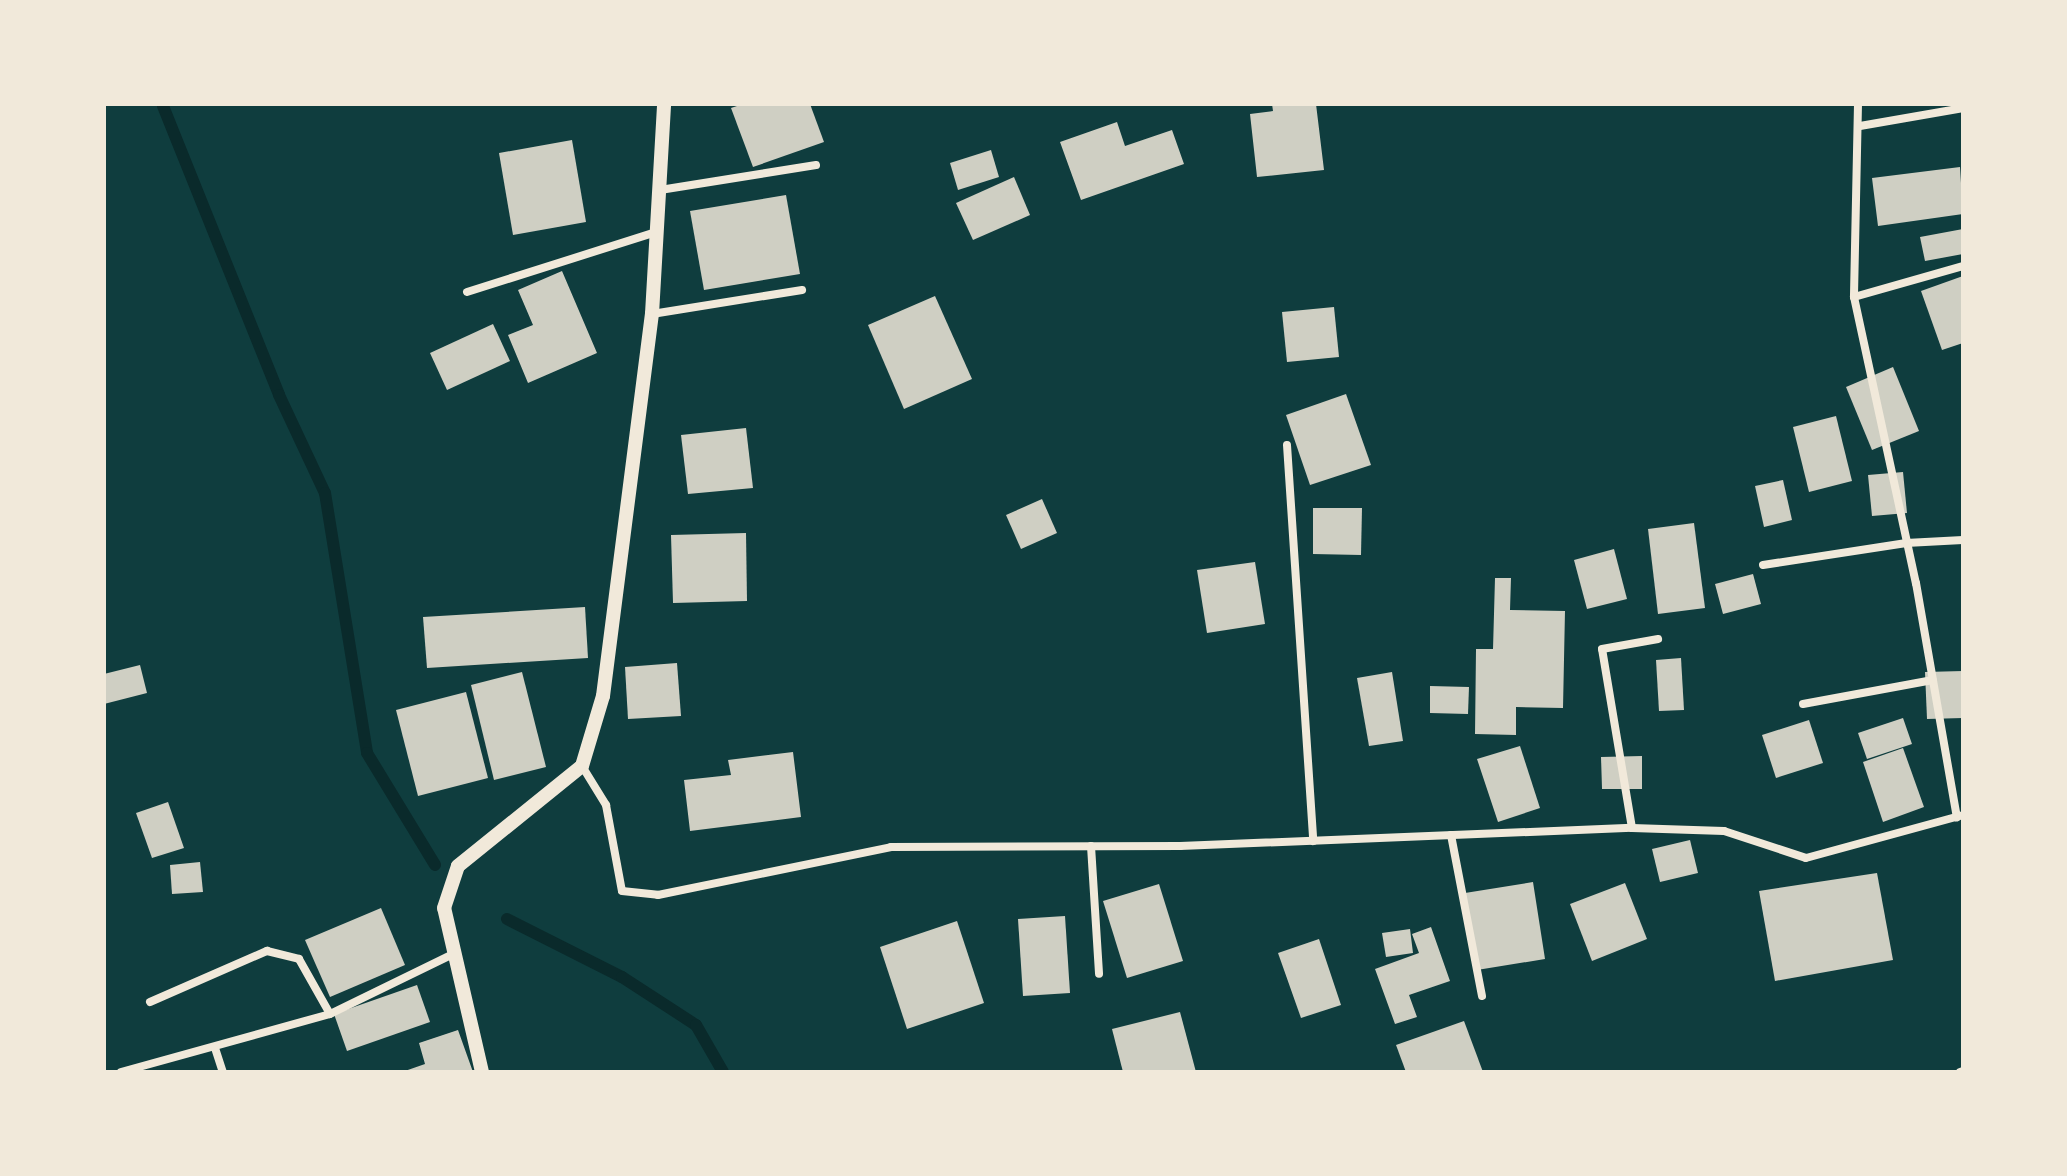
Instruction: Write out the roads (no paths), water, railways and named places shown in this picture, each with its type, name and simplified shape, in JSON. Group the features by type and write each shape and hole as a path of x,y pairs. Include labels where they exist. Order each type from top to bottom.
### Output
{"street":[{"path":"482,1072 444,908 458,866 582,766 603,696 652,314 664,104"},
{"path":"582,766 606,805 622,891 658,895 891,847 1313,841 1632,828 1724,831 1806,858 1960,816 1854,297 1860,126 1858,104"},
{"path":"1860,126 1963,108"},
{"path":"660,190 816,165"},
{"path":"467,292 657,232"},
{"path":"1854,297 1963,266"},
{"path":"652,314 802,290"},
{"path":"1287,445 1313,841"},
{"path":"1763,565 1906,543 1963,540"},
{"path":"1632,828 1602,649 1658,639"},
{"path":"1803,704 1933,680"},
{"path":"1451,835 1482,996"},
{"path":"1091,846 1099,974"},
{"path":"150,1002 267,951 299,959 330,1014"},
{"path":"121,1072 330,1014 456,953"},
{"path":"215,1048 223,1072"}],"waterway":[{"path":"163,106 279,395 325,493 367,753 435,865"},
{"path":"507,919 622,977 696,1025 723,1072"}]}
